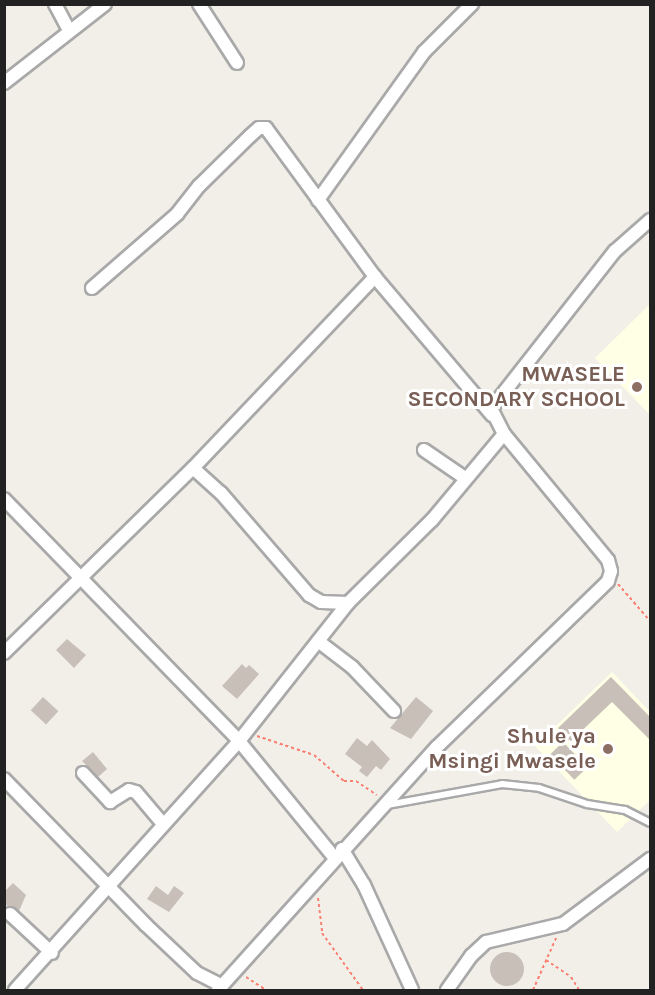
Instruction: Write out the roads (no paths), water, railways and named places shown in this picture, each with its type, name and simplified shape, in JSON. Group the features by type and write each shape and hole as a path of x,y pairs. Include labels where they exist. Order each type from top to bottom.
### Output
{"street":[{"path":"55,4 69,30"},
{"path":"4,83 105,4"},
{"path":"199,4 237,63"},
{"path":"318,200 424,52 472,4"},
{"path":"4,779 108,888 197,973 220,988 319,880 338,853 387,804 437,747 598,594 610,575 608,560 588,532 375,277 318,200 281,144 266,128 259,128 199,186 177,214 92,288"},
{"path":"492,415 493,405 615,251 651,220"},
{"path":"4,654 193,468 375,277"},
{"path":"15,990 52,952 242,737 348,603 424,528 504,434"},
{"path":"424,450 465,478"},
{"path":"193,468 221,493 309,595 321,602 348,603"},
{"path":"4,499 79,579 242,737 364,885 412,990"},
{"path":"318,641 352,667 394,711"},
{"path":"83,773 110,802 129,790 136,792 163,824"},
{"path":"447,990 471,956 486,942 563,924 651,859"},
{"path":"10,914 52,952"}],"lane":[{"path":"387,804 502,784 539,788 588,804 625,810 651,823"}],"place":[{"name":"MWASELE SECONDARY SCHOOL","path":"637,387"},
{"name":"Shule ya Msingi Mwasele","path":"608,749"}]}
